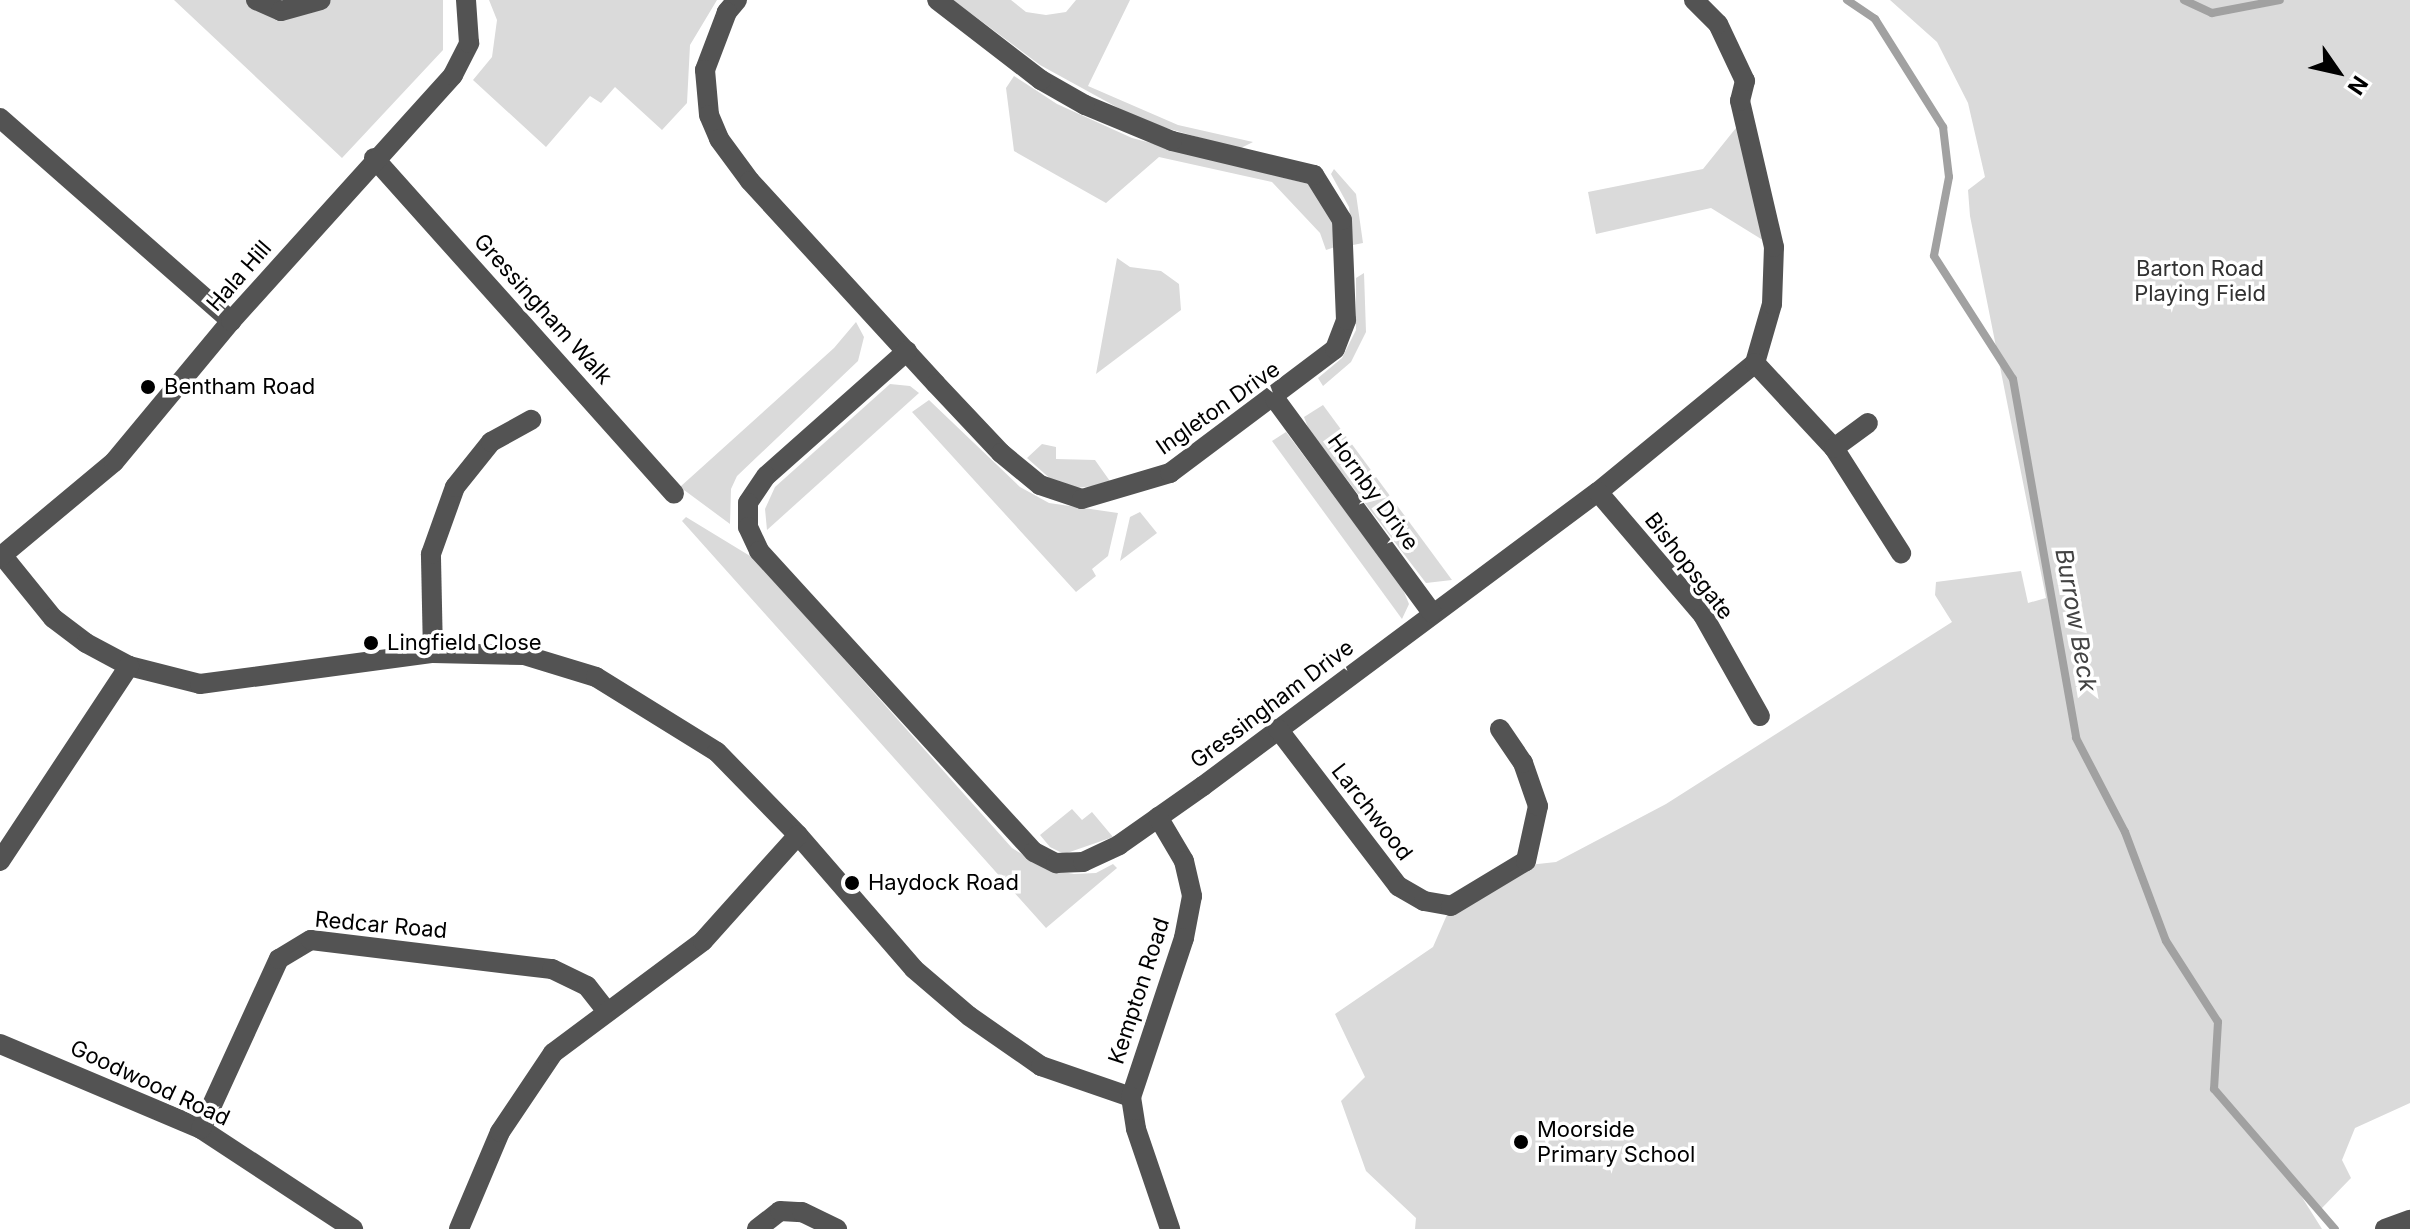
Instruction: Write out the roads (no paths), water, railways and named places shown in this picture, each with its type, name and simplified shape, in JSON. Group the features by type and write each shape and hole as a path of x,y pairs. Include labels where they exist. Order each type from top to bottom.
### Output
{"street":[{"path":"256,0 281,11 321,0"},
{"name":"Hala Hill","path":"1,556 114,462 231,321 374,158 453,75 469,43 466,0"},
{"name":"Ingleton Drive","path":"737,0 727,12 705,70 709,115 719,139 750,181 1001,453 1040,485 1070,497 1128,489 1170,473 1275,399 1335,349 1343,334 1342,220 1326,189 1297,167 1172,141 1085,105 1041,80 937,0"},
{"path":"1694,0 1718,24 1745,81 1740,101 1774,247 1772,304 1755,363 1834,448 1901,553"},
{"path":"0,118 231,321"},
{"name":"Gressingham Walk","path":"374,158 674,494"},
{"name":"Gressingham Drive","path":"907,351 766,476 748,503 748,527 759,551 1034,852 1056,863 1083,862 1158,817 1598,492 1755,363"},
{"name":"Hornby Drive","path":"1275,399 1432,613"},
{"path":"433,653 431,554 455,487 491,442 531,420"},
{"path":"1834,448 1868,423"},
{"name":"Bishopsgate","path":"1598,492 1703,615 1760,716"},
{"path":"1,556 53,618 129,666 200,684 433,653 524,655 596,677 717,752 798,835 914,969 969,1016 1041,1066 1131,1097"},
{"path":"0,861 129,666"},
{"name":"Larchwood","path":"1278,729 1398,886 1424,901 1451,906 1526,861 1538,806 1523,763 1500,729"},
{"name":"Kempton Road","path":"1158,817 1184,861 1192,896 1184,938 1131,1097 1136,1129 1170,1229"},
{"path":"459,1229 500,1132 553,1053 606,1010 703,941 798,835"},
{"name":"Redcar Road","path":"201,1129 279,959 311,940 552,969 587,986 606,1010"},
{"name":"Goodwood Road","path":"0,1044 201,1129 353,1229"},
{"path":"757,1229 780,1211 802,1212 837,1229"},
{"path":"2385,1229 2410,1220"}],"waterway":[{"name":"Burrow Beck","path":"1847,0 1875,19 1943,127 1949,177 1934,256 2013,379 2076,738 2125,832 2166,941 2218,1022 2214,1089 2335,1229"},
{"path":"2184,0 2212,13 2280,0"}],"place":[{"name":"Bentham Road","path":"148,387"},
{"name":"Lingfield Close","path":"371,643"},
{"name":"Haydock Road","path":"852,883"},
{"name":"Moorside Primary School","path":"1521,1142"}],"park label":[{"name":"Barton Road Playing Field","path":"2200,280"}]}
